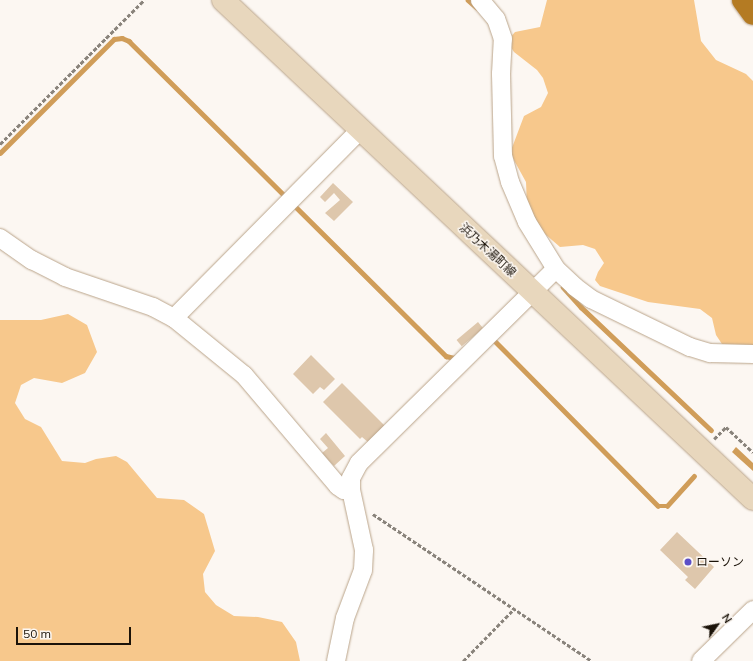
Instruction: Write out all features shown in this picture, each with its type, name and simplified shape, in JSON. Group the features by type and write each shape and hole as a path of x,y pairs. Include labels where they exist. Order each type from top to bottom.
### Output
{"highway":[{"path":"743,0 753,14"}],"main road":[{"name":"浜乃木湯町線","path":"223,0 753,499"}],"street":[{"path":"480,0 496,19 503,39 501,74 503,156 510,182 527,222 556,269 575,288 591,299 690,347 710,353 753,354"},
{"path":"174,318 360,130"},
{"path":"0,238 32,260 65,277 153,307 174,318 244,375 338,486 344,490 351,490"},
{"path":"336,661 345,618 363,570 364,550 356,507 351,490 351,478 358,463 556,269"},
{"path":"701,661 753,610"}],"path":[{"path":"0,144 144,0"},
{"path":"702,452 726,427 753,452"},
{"path":"356,507 374,515 592,661"},
{"path":"463,661 514,609"}],"shaded area":[{"path":"547,0 694,0 701,41 716,60 746,74 753,81 753,347 722,344 716,335 712,318 700,309 648,302 600,286 595,280 604,263 595,249 583,245 560,247 545,234 527,206 526,182 510,153 524,116 541,107 548,93 543,78 537,70 514,52 507,41 515,32 540,27"},
{"path":"68,314 87,325 97,352 85,373 62,383 34,378 21,385 15,403 25,419 41,427 62,461 85,463 96,459 116,456 127,462 157,498 184,500 204,514 215,551 203,574 205,592 216,605 234,616 258,617 282,622 296,642 300,661 0,661 0,320 41,320"},
{"path":"736,447 753,463 753,471 732,452"}],"building":[{"path":"333,183 353,202 334,221 325,213 340,200 334,193 325,202 320,197"},
{"path":"478,322 483,328 462,346 457,340"},
{"path":"311,355 335,379 324,390 320,387 313,394 293,374"},
{"path":"342,383 385,426 369,443 362,437 360,439 323,402"},
{"path":"326,433 345,456 334,466 322,453 328,448 320,439"},
{"path":"677,532 714,567 695,589 685,580 688,577 660,550"}],"waterway":[{"path":"468,0 476,7"},
{"path":"0,153 114,39 122,38 129,41 287,198"},
{"path":"293,204 446,356 454,358 458,356"},
{"path":"563,287 581,307 711,430"},
{"path":"492,338 658,506 667,506 694,476"}],"place":[{"name":"ローソン","path":"688,562"}]}
